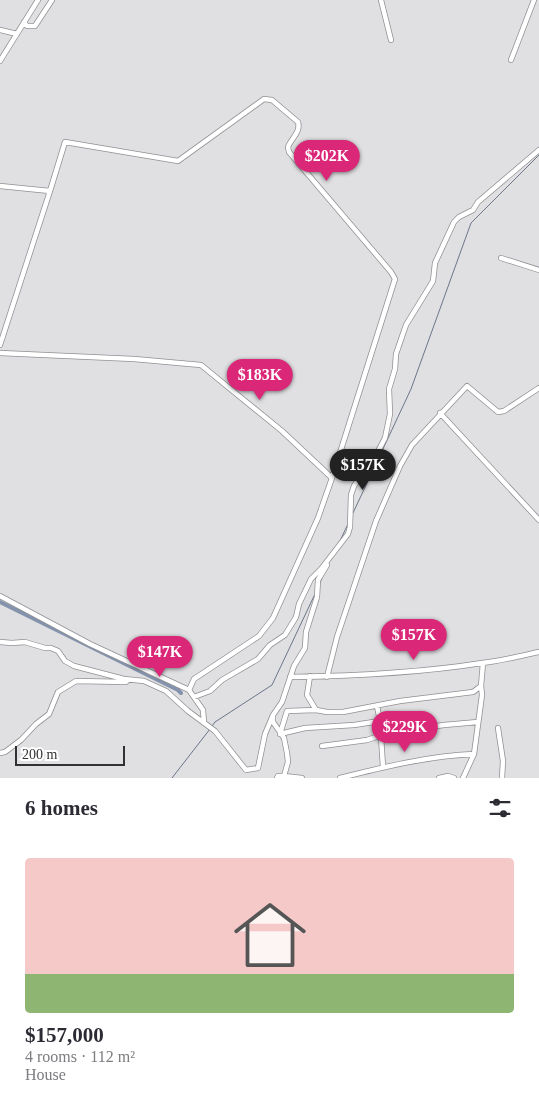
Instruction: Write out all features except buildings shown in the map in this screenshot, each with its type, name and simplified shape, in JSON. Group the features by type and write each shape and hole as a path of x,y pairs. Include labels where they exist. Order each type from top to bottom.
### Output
{"street":[{"path":"0,61 38,0"},
{"path":"24,22 26,26 35,26 52,0"},
{"path":"381,0 390,40"},
{"path":"511,60 534,0"},
{"path":"0,30 17,34"},
{"path":"0,345 65,142 178,161 264,99 272,100 294,118 299,126 288,147 289,152 395,279 318,518 273,618 259,636 194,679 189,690"},
{"path":"194,697 210,691 222,680 258,660 270,646 285,635 296,617 299,604 311,579 348,534 351,495 354,486 363,472 373,462 386,438 390,414 389,389 396,354 406,325 433,281 435,263 449,230 459,217 473,210 478,202 539,150"},
{"path":"0,186 50,191"},
{"path":"501,258 539,270"},
{"path":"0,353 201,364 282,431 332,478"},
{"path":"327,677 337,637 376,521 400,466 412,445 467,386 498,412 504,411 539,388"},
{"path":"440,414 539,520"},
{"path":"0,642 25,642 58,650 65,661 74,666 94,672 144,681 166,691 188,711 215,731 246,770 258,768 266,734 282,702 290,677 305,648 306,632 317,597 318,580 329,559"},
{"path":"0,596 90,644 189,690 204,710 204,723"},
{"path":"290,677 327,677 428,670 483,663 539,652"},
{"path":"463,778 474,754 482,695 483,663"},
{"path":"310,676 306,695 316,710"},
{"path":"0,753 5,752 22,740 36,724 49,714 58,692 76,681 126,682 130,679"},
{"path":"280,734 287,711 316,710 343,712 473,692 481,686"},
{"path":"377,706 382,735 384,767"},
{"path":"274,715 273,722 284,738 287,753 288,762 284,776"},
{"path":"280,734 304,728 354,725 380,721"},
{"path":"322,746 366,740 382,735 444,725 478,722"},
{"path":"498,728 503,761 502,778"},
{"path":"340,778 384,767 447,755 474,754"},
{"path":"277,778 278,776 302,778"},
{"path":"439,778 448,776 454,778"}],"waterway":[{"path":"353,513 411,389 471,223 539,155"},
{"path":"339,543 348,524"},
{"path":"320,583 324,573"},
{"path":"212,726 215,722 272,685 315,594"},
{"path":"0,602 181,693"},
{"path":"172,778 210,729"}]}
